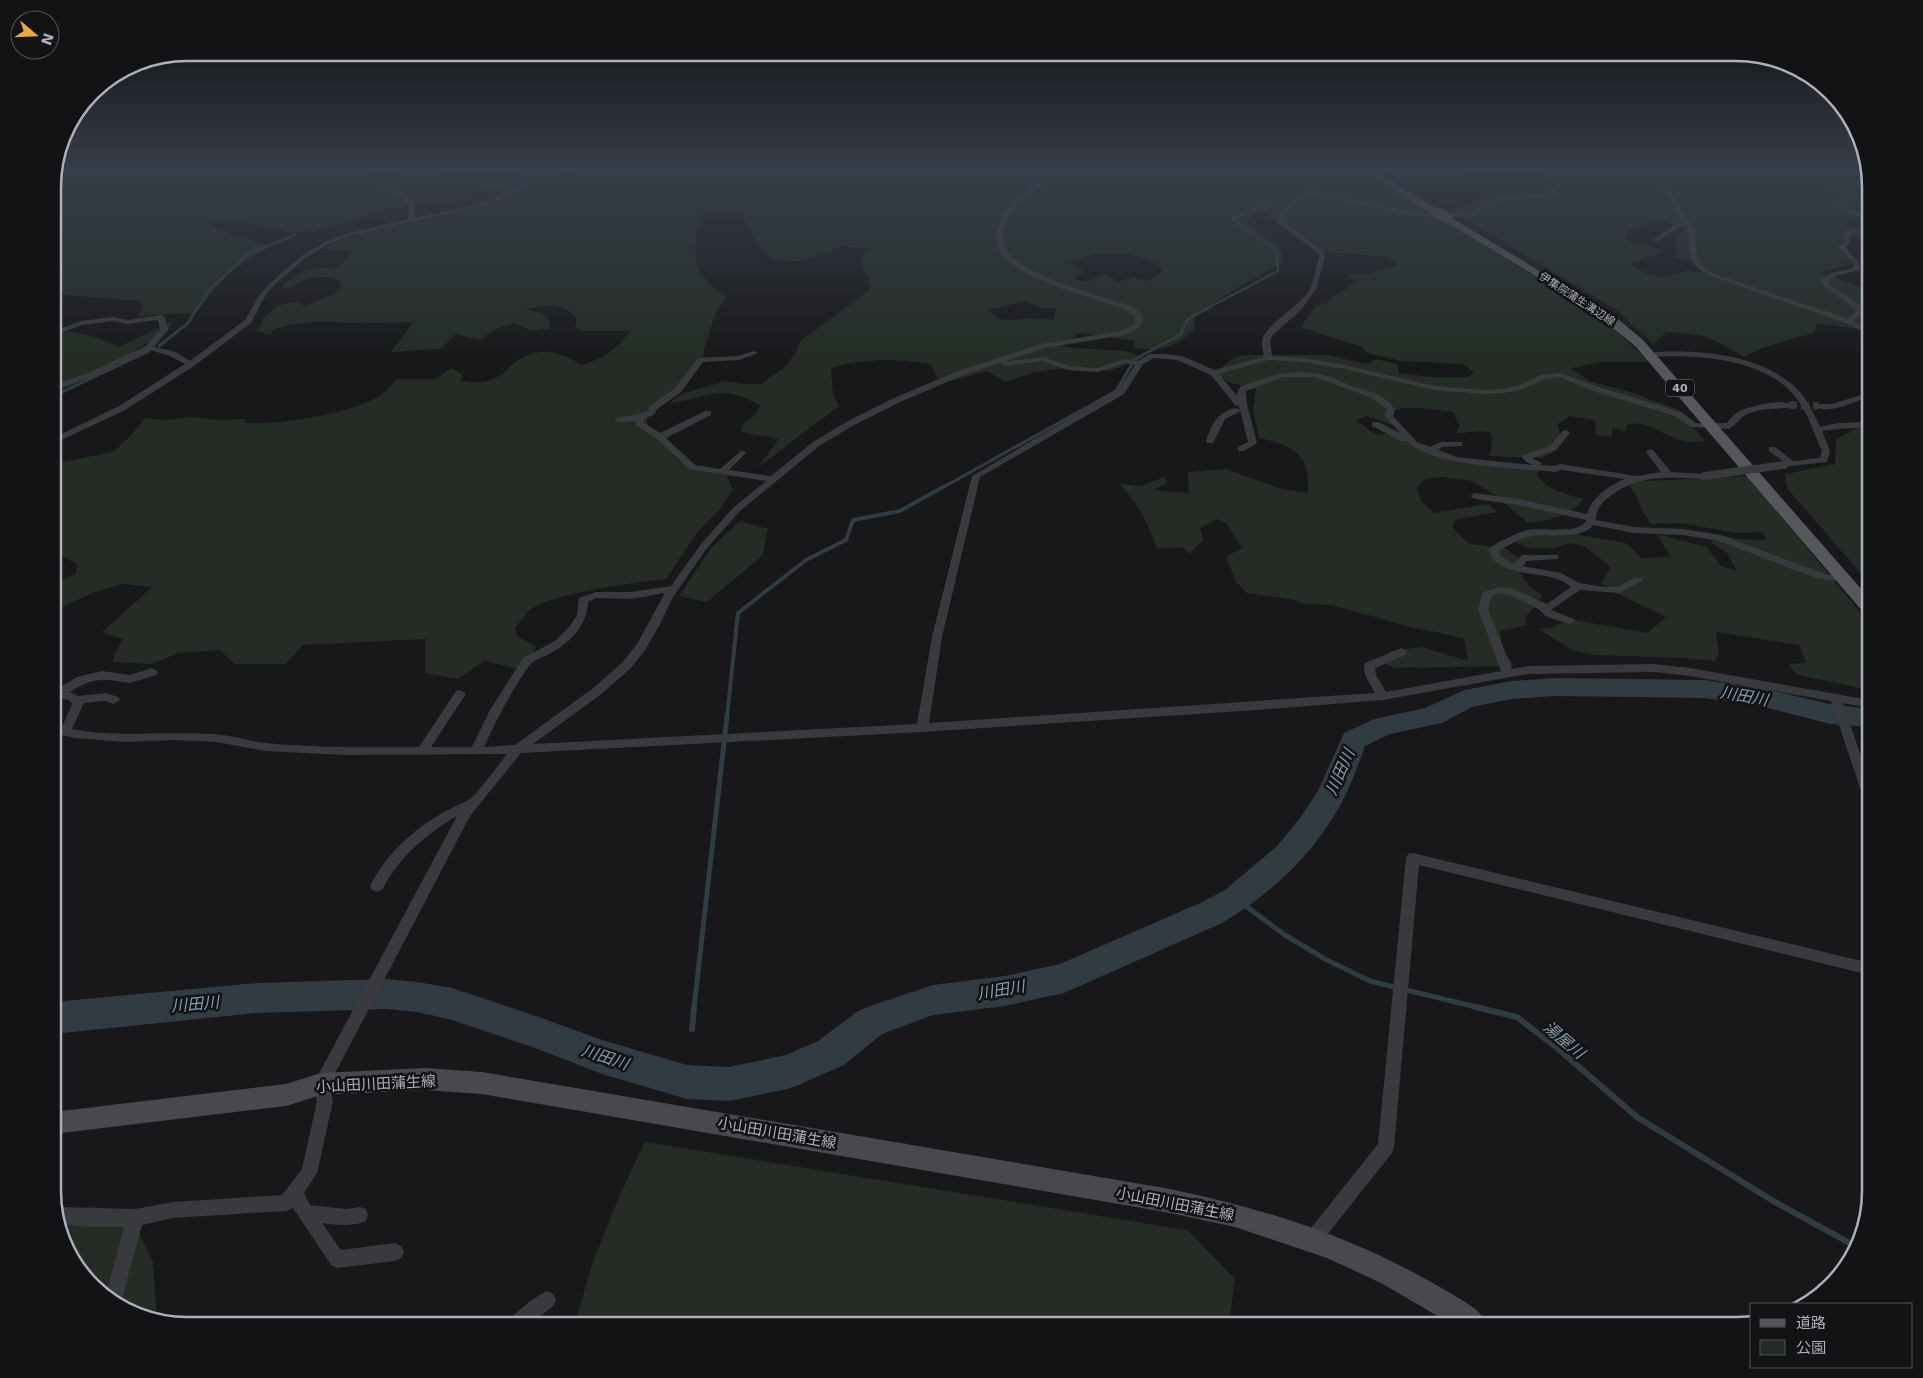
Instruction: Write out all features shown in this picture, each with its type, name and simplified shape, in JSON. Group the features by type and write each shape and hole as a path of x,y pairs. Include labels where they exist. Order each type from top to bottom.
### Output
{"main road":[{"name":"伊集院蒲生溝辺線","path":"1470,232 1604,315 1650,355 1862,599"},
{"name":"小山田川田蒲生線","path":"62,1122 286,1095 321,1084 425,1080 482,1083 1165,1200 1234,1215 1313,1239 1382,1269 1460,1317"}],"street":[{"path":"62,436 122,408 162,384 248,321 262,295 306,255 329,242 359,232"},
{"path":"64,1216 88,1218 135,1218 173,1210 286,1203 309,1173 326,1101 321,1084 465,813 518,749 617,675 641,647 674,588 704,546 737,509 771,479 816,444 851,423 926,386 1044,346 1121,334 1133,329 1139,322 1140,315 1129,308 1037,274 1017,264 1006,256 1001,247 1000,232"},
{"path":"1268,358 1266,341 1268,335 1298,308 1313,289 1322,258 1322,254 1294,232"},
{"path":"1656,240 1668,232"},
{"path":"1692,232 1694,257 1700,266 1710,274 1848,321 1862,329"},
{"path":"1847,232 1847,243 1841,247 1857,264 1857,269 1833,274 1824,280 1826,284 1859,308 1858,314 1848,321"},
{"path":"62,329 83,320 113,319 128,322 161,318 164,330 149,348 91,375 62,385"},
{"path":"149,348 173,354 190,364"},
{"path":"618,420 640,418 652,412 652,409 678,390 701,360 739,358 754,353"},
{"path":"1638,580 1620,590 1576,586 1572,581 1557,576 1516,568 1495,557 1494,549 1529,533 1549,534 1575,531 1587,527 1591,520 1593,508 1612,488 1636,478 1651,475 1704,476 1824,460 1826,451 1799,396 1788,384 1748,365 1723,358 1696,354 1650,355"},
{"path":"922,728 937,637 976,476 1121,392 1134,376 1140,363 1152,356 1179,358 1214,373 1239,405 1253,443 1249,456"},
{"path":"1214,373 1268,358 1302,360 1345,367 1434,388 1485,392 1505,391 1523,387 1543,376 1560,375 1575,379 1596,389 1678,414 1694,425 1713,427 1729,426 1733,419 1743,412 1757,408 1789,405"},
{"path":"991,364 1000,365 1044,359 1068,368 1098,370 1125,361 1140,363"},
{"path":"1229,418 1239,405 1243,389 1279,374 1308,374 1378,396 1391,409 1389,416 1412,441"},
{"path":"1818,406 1833,406 1862,397"},
{"path":"1210,441 1222,416 1239,405"},
{"path":"660,437 708,413"},
{"path":"640,418 639,424 660,437 692,467 771,479"},
{"path":"1376,424 1430,451 1456,459 1558,468 1610,470"},
{"path":"1816,430 1838,426 1862,425"},
{"path":"1558,468 1533,462 1526,457 1553,448 1566,434"},
{"path":"1241,449 1253,443"},
{"path":"1430,451 1441,445 1458,444"},
{"path":"1772,448 1788,465"},
{"path":"1650,452 1668,475"},
{"path":"721,472 742,453"},
{"path":"1576,460 1577,465 1610,470 1636,478"},
{"path":"1544,472 1558,468"},
{"path":"1475,496 1518,502 1634,530 1683,532 1722,538 1823,577 1846,580"},
{"path":"1516,568 1524,558 1554,558"},
{"path":"1508,674 1483,609 1487,594 1500,590 1513,592 1542,607 1549,608 1577,588 1576,586"},
{"path":"476,751 496,710 527,661 559,644 574,628 582,615 583,600 590,595 597,594 637,596 674,588"},
{"path":"1542,607 1546,613 1570,621"},
{"path":"1383,696 1370,675 1370,666 1402,652"},
{"path":"62,731 126,738 173,736 216,738 265,747 342,751 476,751 735,736 922,728 1383,696 1528,670 1654,668 1862,703"},
{"path":"62,691 81,680 102,674 130,679 152,672"},
{"path":"422,751 460,694"},
{"path":"62,695 73,697 76,700 106,697 114,700"},
{"path":"1836,698 1862,776"},
{"path":"65,732 78,703 76,700"},
{"path":"377,886 384,870 396,855 449,813 475,801"},
{"path":"1313,1239 1386,1147 1413,858 1862,967"},
{"path":"294,1192 305,1213 337,1259 395,1252"},
{"path":"305,1213 346,1217 360,1215"},
{"path":"115,1294 135,1218"},
{"path":"527,1317 547,1300"}],"green space":[{"path":"62,232 226,232 269,246 229,273 195,313 137,316 143,308 141,301 62,295"},
{"path":"369,232 697,232 695,252 699,270 714,288 726,297 716,312 704,349 703,362 691,376 647,414 647,428 680,462 700,468 724,470 733,489 720,509 699,530 666,579 616,586 556,598 530,610 515,628 517,636 536,647 524,670 484,661 458,679 425,673 425,639 303,645 285,664 235,664 220,650 179,653 151,664 113,662 114,655 123,639 102,632 152,587 123,584 95,592 62,607 62,580 76,574 77,564 62,556 62,462 113,452 145,418 166,420 190,417 219,420 245,419 245,423 260,423 311,418 345,410 374,399 397,379 436,379 451,368 462,374 461,381 483,382 503,374 522,358 539,352 556,353 581,365 597,360 614,349 630,331 582,331 575,328 577,320 567,310 561,307 540,306 526,310 539,312 548,317 550,329 531,331 515,323 495,329 480,340 456,334 440,349 391,352 413,322 313,322 293,324 272,330 271,335 255,331 262,324 262,319 278,305 298,302 304,306 335,294 341,286 340,281 327,277 308,278 292,287 281,288 288,280 304,272 341,265 351,251 322,249 351,236"},
{"path":"752,232 1259,232 1282,250 1282,263 1237,288 1194,316 1195,329 1173,345 1160,349 1133,348 1135,341 1079,333 1061,347 1126,351 1145,358 1108,371 1086,367 1056,369 1032,373 1005,382 987,371 959,379 939,382 931,364 881,360 856,362 831,368 833,394 839,406 757,468 779,439 742,432 741,426 756,414 760,405 734,394 724,393 669,403 682,394 725,381 761,384 785,367 795,354 800,341 870,290 869,277 863,270 860,258 868,249 839,246 825,254 805,260 784,261 769,257","holes":["1094,254 1137,256 1163,269 1159,275 1146,281 1134,277 1117,282 1107,274 1084,282 1074,279 1084,271 1069,262","1024,301 1040,307 1056,309 1054,320 1028,318 1015,320 997,319 989,310"]},
{"path":"1295,232 1463,232 1612,327 1649,362 1601,362 1569,369 1579,373 1589,381 1630,392 1679,410 1705,441 1691,442 1681,440 1640,424 1626,425 1627,431 1612,428 1612,437 1596,435 1595,420 1569,416 1557,425 1562,440 1555,451 1542,458 1490,456 1492,439 1490,432 1456,433 1460,426 1453,412 1421,408 1396,410 1389,413 1397,427 1367,416 1356,420 1376,435 1397,433 1433,450 1479,463 1541,468 1537,475 1547,485 1558,491 1584,499 1572,510 1559,517 1528,523 1494,494 1472,481 1442,477 1425,479 1417,487 1421,501 1434,513 1488,504 1497,512 1454,520 1453,529 1469,544 1505,548 1522,560 1520,573 1529,586 1543,596 1525,618 1527,625 1500,631 1503,649 1514,666 1395,668 1374,660 1392,651 1422,647 1468,661 1464,638 1410,627 1332,605 1306,604 1291,599 1247,593 1236,582 1226,557 1242,548 1227,524 1218,519 1200,528 1203,540 1189,554 1182,547 1157,549 1142,515 1120,484 1140,486 1165,477 1167,483 1153,490 1189,493 1188,472 1226,469 1278,488 1308,493 1308,480 1303,460 1290,448 1259,438 1253,410 1256,389 1230,383 1218,375 1217,371 1232,359 1244,355 1329,355 1362,363 1370,363 1376,359 1397,364 1399,373 1430,377 1468,377 1474,372 1463,364 1402,361 1367,353 1361,346 1301,327 1316,306 1329,302 1334,295 1342,292 1355,281 1348,274 1368,274 1398,265 1387,257 1321,251 1315,243"},
{"path":"1488,232 1627,232 1625,240 1666,251 1630,264 1646,273 1663,278 1684,271 1702,272 1690,261 1673,257 1678,250 1674,237 1680,232 1862,232 1862,234 1840,242 1855,264 1821,272 1862,288 1862,329 1818,324 1813,333 1762,348 1744,357 1718,342 1700,335 1667,332 1653,344 1615,309"},
{"path":"172,321 170,329 98,373 62,389 62,331 87,335 120,347"},
{"path":"1862,427 1862,575 1787,488 1785,474 1835,464 1836,439"},
{"path":"1750,476 1778,513 1862,614 1862,688 1798,675 1788,664 1806,663 1799,645 1716,632 1719,654 1715,661 1595,655 1572,650 1539,629 1553,627 1569,619 1647,633 1666,617 1601,583 1611,567 1584,546 1569,543 1554,548 1528,548 1511,540 1544,531 1566,528 1568,533 1626,543 1642,558 1671,557 1657,534 1707,547 1721,566 1737,571 1727,553 1711,543 1717,535 1741,539 1766,540 1763,532 1736,533 1681,523 1651,524 1626,482"},
{"path":"740,521 768,529 762,556 707,602 679,596 711,548"},
{"path":"645,1142 1187,1230 1235,1279 1230,1317 576,1317 593,1262 620,1194"},
{"path":"94,1206 135,1225 153,1262 156,1313 124,1300 110,1291 92,1274 74,1247 64,1213"}],"waterway":[{"path":"1206,309 1278,271 1277,251 1251,232"},
{"path":"197,309 209,290 248,254 295,235"},
{"path":"159,346 188,323 197,308"},
{"path":"1133,360 1180,335 1188,319 1208,308"},
{"path":"62,392 149,351"},
{"path":"940,489 1116,391 1132,364"},
{"path":"727,717 738,613 806,560 846,540 853,520 900,511 943,487"},
{"name":"川田川","path":"62,1017 256,998 387,994 417,997 452,1004 539,1033 602,1057 687,1082 729,1084 788,1072 831,1053 870,1022 933,1000 1005,991 1064,978 1211,913 1236,899 1288,855 1311,826 1331,795 1354,740 1384,726 1432,716 1465,699 1512,690 1556,687 1704,689 1761,697 1830,714 1862,717"},
{"path":"694,1008 727,716"},
{"name":"湯屋川","path":"1236,899 1285,935 1325,959 1370,981 1480,1008"},
{"path":"692,1029 694,1007"},
{"name":"湯屋川","path":"1475,1007 1517,1017 1557,1048 1637,1117 1775,1202 1850,1243"}],"tunnel":[{"path":"1789,405 1818,406"}]}
